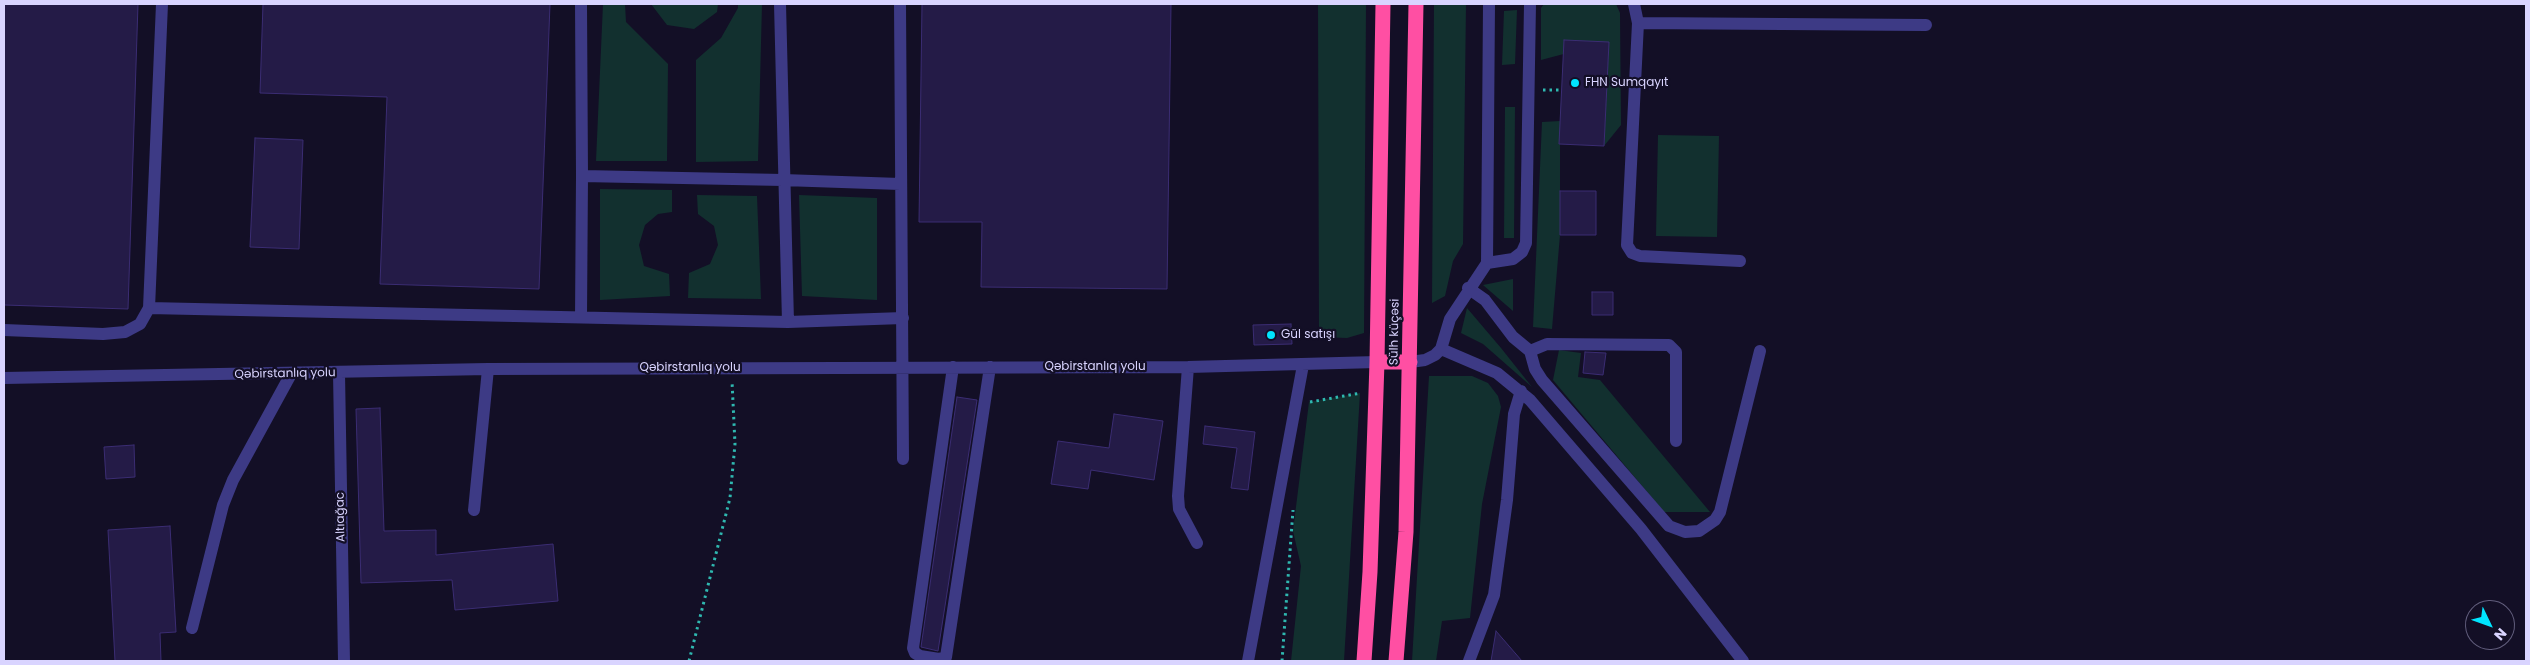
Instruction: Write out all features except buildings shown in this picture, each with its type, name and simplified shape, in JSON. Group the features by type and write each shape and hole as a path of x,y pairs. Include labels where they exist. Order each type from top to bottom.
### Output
{"highway":[{"name":"Sülh küçəsi","path":"1364,661 1370,572 1377,362 1383,4"},
{"name":"Sülh küçəsi","path":"1396,661 1404,565 1410,362 1416,4"},
{"path":"1377,362 1410,362"}],"street":[{"path":"4,330 103,334 125,332 140,324 149,308 162,4"},
{"path":"581,4 581,317"},
{"path":"780,4 788,322"},
{"path":"900,4 902,459"},
{"path":"1410,362 1425,360 1435,355 1441,349 1450,319 1468,288 1487,263 1489,4"},
{"path":"1487,263 1513,260 1522,252 1526,243 1530,4"},
{"path":"1634,4 1638,23 1627,245 1632,252 1640,256 1740,261"},
{"path":"1638,23 1926,25"},
{"path":"582,176 900,184"},
{"path":"1468,288 1485,300 1513,337 1530,351 1535,369 1542,380 1668,526 1685,532 1699,531 1715,520 1720,512 1760,351"},
{"path":"149,308 788,322 902,318"},
{"path":"1530,351 1547,344 1669,345 1676,352 1676,441"},
{"path":"1441,349 1480,364 1521,391 1542,412 1641,529 1743,661"},
{"name":"Qəbirstanlıq yolu","path":"4,378 488,369 1188,367 1377,362"},
{"path":"1248,661 1303,365"},
{"path":"954,367 913,648 914,652 920,656 940,659 946,658 990,367"},
{"path":"1188,367 1178,496 1179,509 1197,543"},
{"path":"474,510 488,369"},
{"name":"Altıağac","path":"338,373 344,661"},
{"path":"192,628 223,505 233,480 291,374"},
{"path":"1470,661 1494,595 1507,500 1514,414 1521,391"}],"path":[{"path":"689,661 730,498 735,444 730,368"},
{"path":"1307,404 1360,393"},
{"path":"1282,661 1294,501"}],"green space":[{"path":"603,4 625,4 626,22 668,64 667,161 596,161"},
{"path":"651,4 718,4 717,12 694,29 667,25"},
{"path":"738,4 762,4 758,161 696,162 696,60 721,38 738,8"},
{"path":"1318,4 1366,4 1364,333 1347,338 1319,337"},
{"path":"1434,4 1466,4 1463,244 1453,261 1445,296 1432,303"},
{"path":"1544,4 1616,4 1620,13 1621,125 1604,146 1609,42 1541,60 1541,8"},
{"path":"1517,10 1515,64 1502,65 1504,11"},
{"path":"1505,107 1515,107 1514,238 1504,238"},
{"path":"1560,121 1560,235 1552,329 1533,327 1542,122"},
{"path":"1658,135 1719,136 1717,237 1656,236"},
{"path":"600,189 672,190 672,212 658,214 645,225 639,245 644,266 669,274 670,296 600,300"},
{"path":"697,195 757,196 761,299 688,298 689,273 710,264 718,245 714,226 698,214"},
{"path":"799,195 877,198 877,300 802,296"},
{"path":"1513,279 1513,311 1483,285"},
{"path":"1467,308 1532,387 1483,344 1461,333"},
{"path":"1559,350 1581,353 1578,377 1600,380 1710,512 1664,512 1553,380"},
{"path":"1429,376 1472,376 1488,383 1498,396 1501,407 1482,504 1470,618 1442,621 1436,661 1412,661"},
{"path":"1360,393 1344,661 1291,661 1301,566 1293,531 1309,402"}],"place":[{"name":"FHN Sumqayıt","path":"1575,83"},
{"name":"Gül satışı","path":"1271,335"}]}
